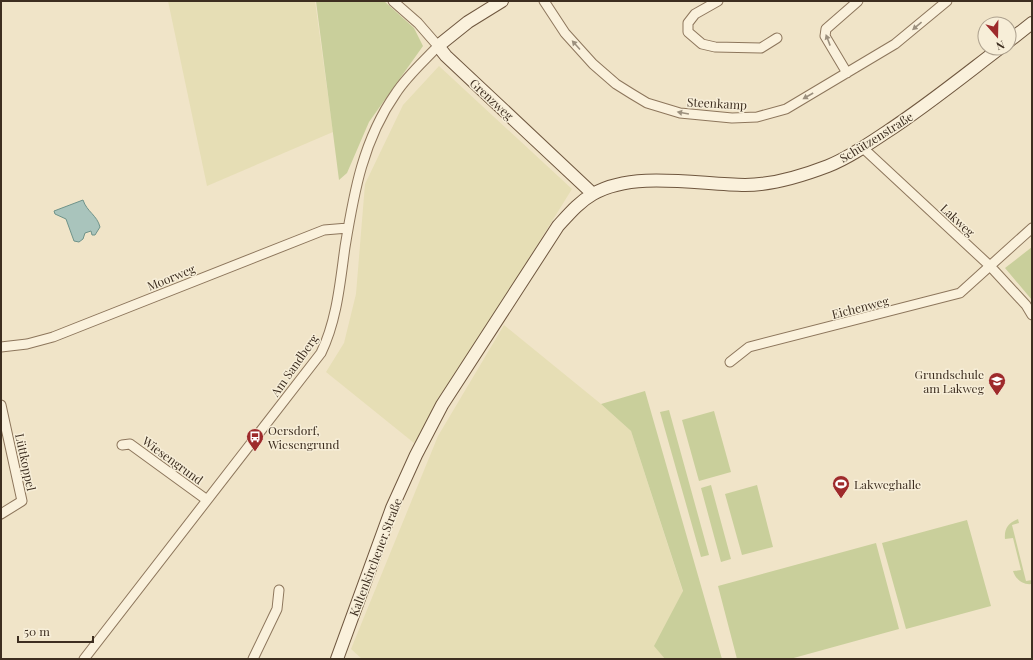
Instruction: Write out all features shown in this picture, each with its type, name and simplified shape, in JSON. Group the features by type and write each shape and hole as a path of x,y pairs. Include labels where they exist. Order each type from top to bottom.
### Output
{"main road":[{"path":"438,46 468,22 502,1"},
{"path":"1017,35 1032,23"},
{"name":"Grenzweg","path":"438,46 446,56 593,194"},
{"name":"Schützenstraße","path":"416,455 442,405 558,226 574,208 593,194 624,182 652,181 747,185 789,179 829,166 863,148 911,116 990,56"},
{"name":"Kaltenkirchener Straße","path":"337,659 392,508 416,455"}],"street":[{"name":"Grenzweg","path":"393,1 418,23 438,46"},
{"name":"Steenkamp","path":"544,1 565,33 593,64 616,84 647,103 680,113 732,118 757,118 786,109 895,44 947,1"},
{"path":"718,1 695,14 688,23 688,32 702,44 715,47 761,48 777,38"},
{"path":"847,74 825,36 826,29 858,1"},
{"name":"Am Sandberg","path":"86,656 321,353 328,338 335,314 353,199 366,147 396,92 438,46"},
{"name":"Lakweg","path":"863,148 990,266 1026,304 1032,315"},
{"name":"Moorweg","path":"1,347 27,344 53,337 324,230 348,228"},
{"name":"Eichenweg","path":"730,362 750,348 960,293 1032,228"},
{"name":"Lüttkoppel","path":"1,405 22,501 1,514"},
{"name":"Wiesengrund","path":"122,445 130,444 207,500"},
{"path":"253,659 277,609 280,590"},
{"path":"86,656 96,659"}],"shaded area":[{"path":"168,1 315,1 333,132 207,186"},
{"path":"439,66 572,189 414,443 326,372 344,343 356,294 365,184 403,105"},
{"path":"504,325 601,404 631,431 683,592 655,646 665,659 362,659 351,649 438,436"}],"green space":[{"path":"316,1 384,1 414,28 423,46 369,122 347,173 339,180"},
{"path":"1032,247 1032,300 1005,268"},
{"path":"645,391 722,659 665,659 654,646 683,591 631,431 601,404"},
{"path":"669,410 709,555 701,557 660,412"},
{"path":"714,411 731,472 699,481 682,420"},
{"path":"711,485 731,559 721,562 701,488"},
{"path":"757,485 773,547 742,555 725,494"},
{"path":"1018,519 1019,523 1012,525 1026,581 1032,580 1032,584 1023,583 1016,577 1013,571 1021,570 1013,538 1005,539 1007,527"},
{"path":"967,520 991,606 906,629 882,543"},
{"path":"876,543 899,629 790,659 737,659 718,586"}],"water":[{"path":"83,200 87,208 97,219 100,227 95,235 92,235 91,231 85,233 83,239 79,242 74,241 66,219 55,214 54,211"}],"place":[{"name":"Grundschule am Lakweg","path":"997,396"},
{"name":"Oersdorf, Wiesengrund","path":"255,452"},
{"name":"Lakweghalle","path":"841,499"}]}
